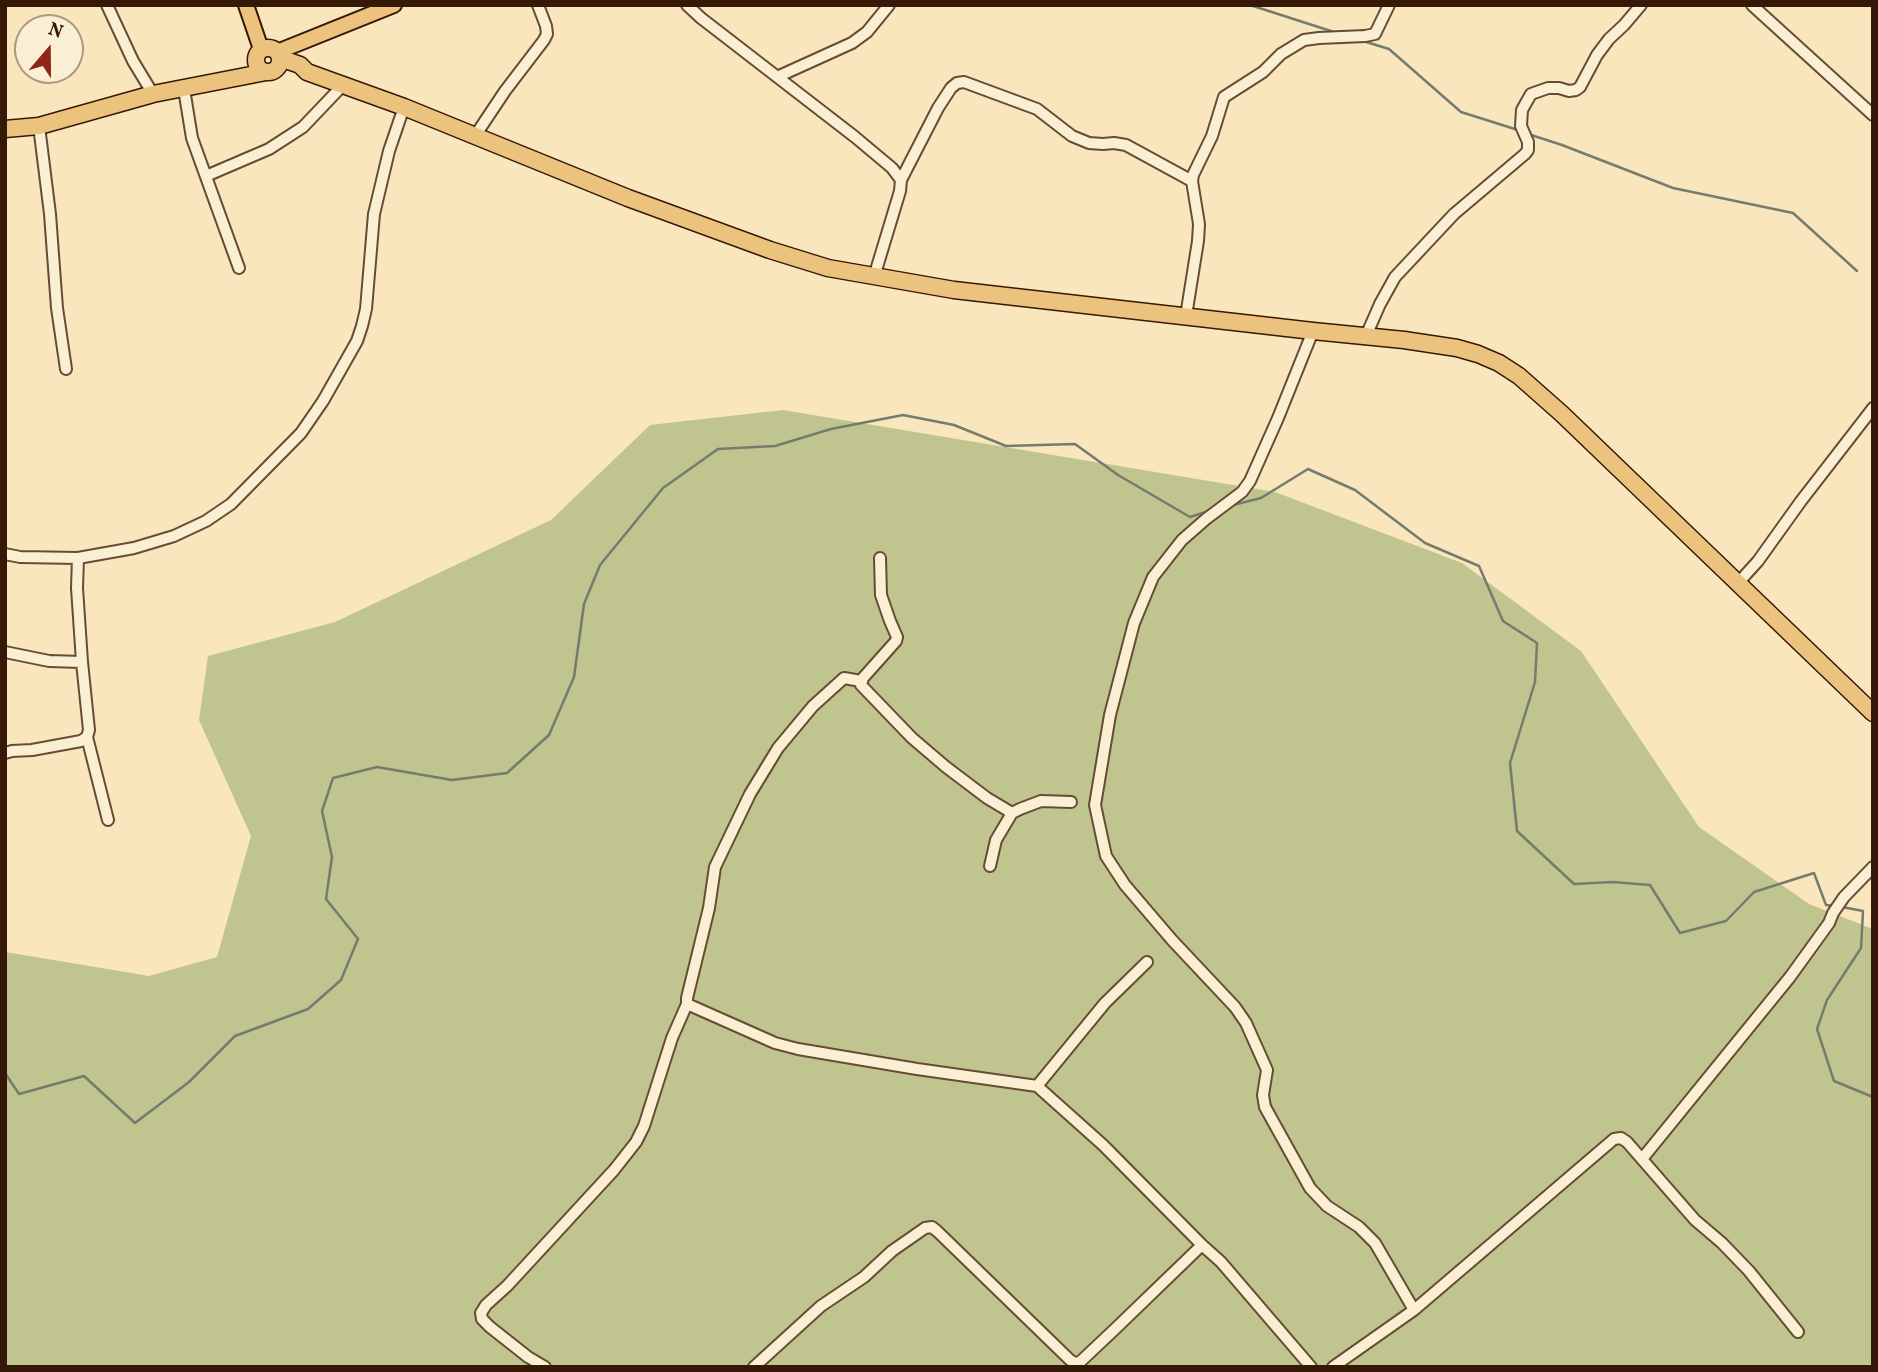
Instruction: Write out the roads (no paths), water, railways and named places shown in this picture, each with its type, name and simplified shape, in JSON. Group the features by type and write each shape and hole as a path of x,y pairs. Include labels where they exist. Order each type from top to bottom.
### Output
{"highway":[{"path":"5,129 39,126 153,94 215,82 269,59 300,65 307,72 404,107 628,198 745,242 828,268 954,290 1404,340 1478,354 1509,370 1562,414 1873,713"}],"main road":[{"path":"246,5 269,59 394,5"}],"street":[{"path":"107,5 133,61 153,94"},
{"path":"475,136 547,34 538,5"},
{"path":"687,5 855,137 892,168 901,180"},
{"path":"777,77 852,43 867,32 890,5"},
{"path":"1186,316 1199,224 1193,174 1212,136 1224,97 1263,72 1281,54 1304,40 1375,34 1389,5"},
{"path":"1366,336 1395,277 1454,214 1528,150 1528,142 1521,126 1522,110 1531,94 1548,88 1569,91 1580,87 1597,55 1641,5"},
{"path":"1752,5 1873,115"},
{"path":"874,277 901,180 938,108 957,83 964,82 1037,109 1072,136 1089,143 1126,145 1192,181"},
{"path":"206,176 269,149 303,127 344,84"},
{"path":"184,89 192,138 239,268"},
{"path":"5,554 20,557 78,558 174,536 206,521 231,504 301,433 330,389 357,341 362,326 366,309 374,214 389,151 404,107"},
{"path":"39,126 50,214 57,308 66,369"},
{"path":"1314,331 1250,481 1242,492 1182,540 1153,577 1134,623 1110,715 1095,805 1106,856 1125,886 1235,1007 1246,1023 1267,1070 1263,1094 1265,1107 1310,1188 1327,1206 1359,1227 1376,1243 1414,1310"},
{"path":"1739,582 1758,561 1873,408"},
{"path":"5,753 81,741 89,730 77,588 78,558"},
{"path":"861,681 897,637 881,595 880,558"},
{"path":"5,652 49,661 82,662"},
{"path":"545,1367 490,1327 482,1320 481,1313 614,1170 636,1142 644,1126 672,1038 687,1004 709,908 715,867 750,794 778,748 813,706 844,678 861,681"},
{"path":"861,681 861,685 912,738 987,798 1012,813"},
{"path":"86,737 108,820"},
{"path":"989,866 996,841 1012,813 1041,801 1071,802"},
{"path":"1642,1159 1790,977 1829,923 1844,897 1873,867"},
{"path":"1037,1086 1105,1003 1147,962"},
{"path":"687,1004 775,1043 798,1049 1037,1086 1103,1145 1221,1262 1311,1367"},
{"path":"1333,1367 1414,1310 1607,1143 1621,1138 1695,1220 1722,1242 1749,1271 1798,1332"},
{"path":"754,1367 821,1306 864,1277 892,1251 925,1228 932,1227 937,1230 1075,1363 1080,1362 1202,1245"}],"waterway":[{"path":"1250,5 1337,33"},
{"path":"1363,41 1389,49 1461,112 1518,130"},
{"path":"1528,134 1673,188 1793,213 1857,271"},
{"path":"5,1073 19,1094 84,1076 135,1123 189,1082 235,1036 308,1009 341,980 358,939 326,899 332,857 322,811 333,778 377,767 452,780 507,773 549,735 574,677 584,604 600,565 663,488 718,449 775,446 831,429 903,415 954,425 1006,446 1075,444 1118,475 1190,517 1209,511"},
{"path":"1233,505 1261,498 1308,469 1355,490 1425,543 1479,566 1503,621 1537,643 1535,682 1510,763 1517,831 1574,884 1613,882 1650,885 1680,933 1726,921 1754,892 1814,873 1826,905 1835,906"},
{"path":"1842,907 1863,911 1861,948 1827,1000 1817,1029 1834,1081 1873,1097"}]}
